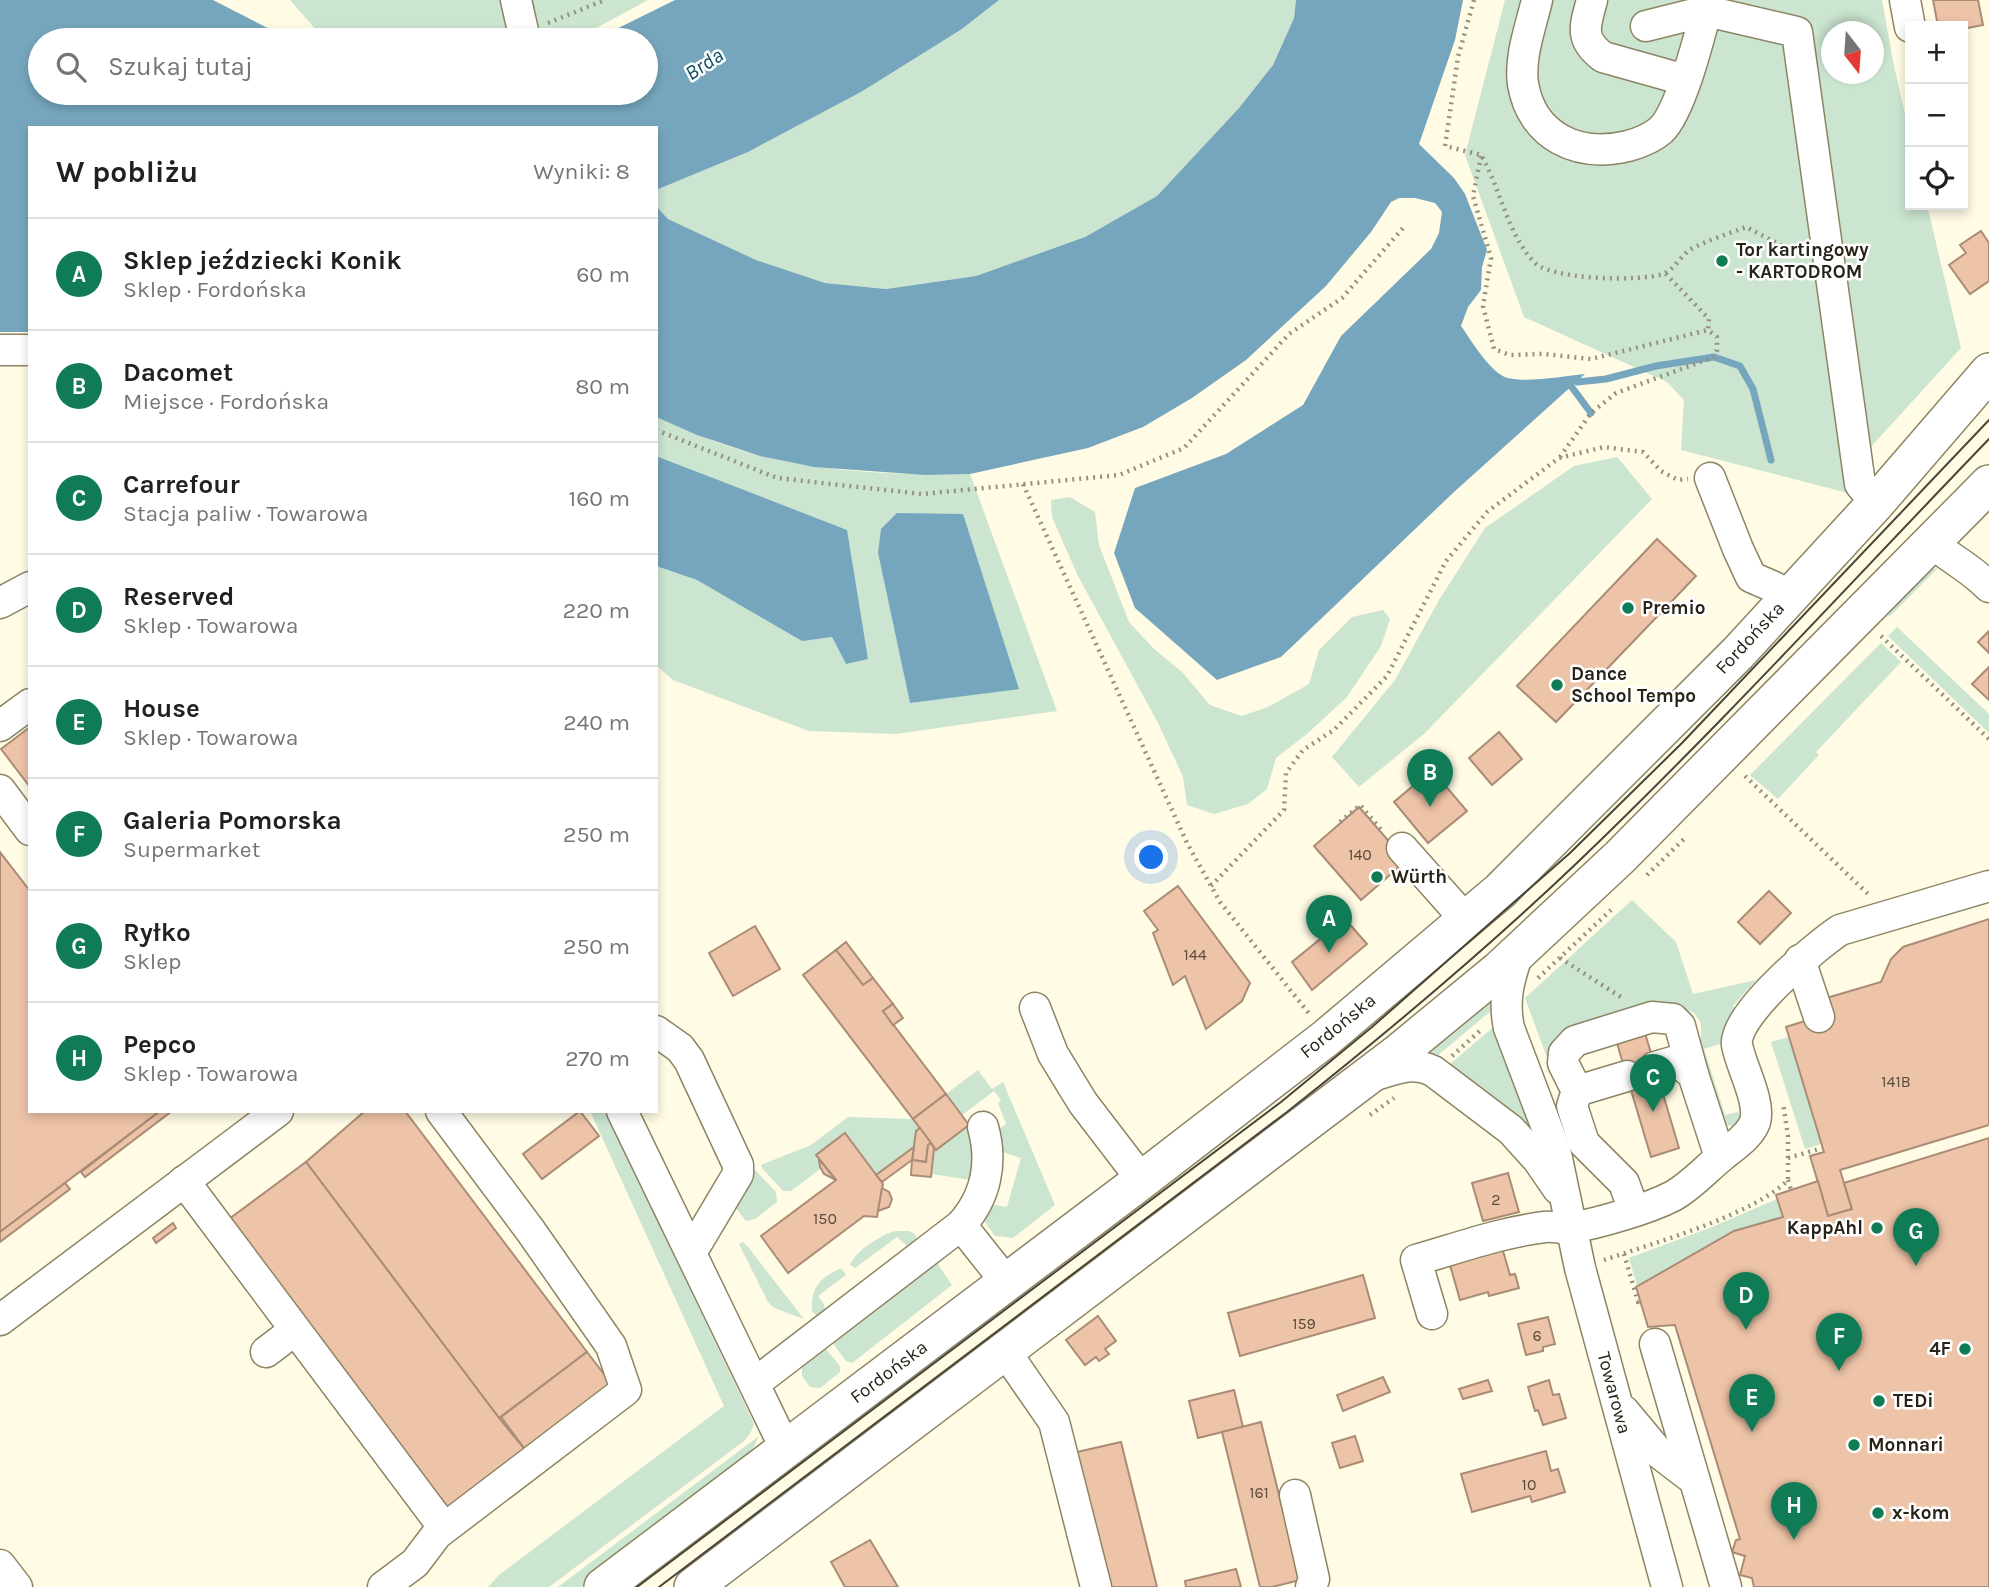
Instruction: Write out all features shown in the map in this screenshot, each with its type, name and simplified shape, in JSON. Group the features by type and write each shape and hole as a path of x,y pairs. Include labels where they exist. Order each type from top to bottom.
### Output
{"main road":[{"name":"Fordońska","path":"603,1587 1142,1180 1325,1038 1500,891 1669,724 1788,599 1989,373"},
{"path":"693,1587 1367,1077 1518,953 1620,857 1989,484"}],"street":[{"path":"516,0 522,28"},
{"path":"1537,0 1523,59 1523,82 1528,101 1535,116 1547,130 1568,145 1593,150 1640,143 1661,130 1673,114 1707,6"},
{"path":"1592,0 1586,25 1586,39 1592,49 1603,57 1685,79"},
{"path":"1905,0 1909,21"},
{"path":"1637,66 1650,13 1707,6 1797,32 1860,484 1876,503"},
{"path":"0,350 28,350"},
{"path":"1710,478 1751,577 1774,587 1788,599"},
{"path":"1932,544 1951,560 1974,572 1989,587"},
{"path":"0,603 28,588"},
{"path":"0,726 28,705"},
{"path":"0,790 28,827"},
{"path":"1394,841 1466,920"},
{"path":"1432,1314 1416,1260 1534,1229 1570,1228 1634,1211 1675,1195 1747,1133 1756,1118 1755,1105 1737,1045 1741,1027 1800,960 1840,930 1989,886"},
{"name":"Towarowa","path":"1518,953 1507,987 1507,1018 1555,1149 1570,1228 1667,1587"},
{"path":"1800,960 1819,1017"},
{"path":"1035,1007 1053,1054 1077,1093 1142,1180"},
{"path":"1634,1211 1624,1183 1584,1143 1572,1106 1577,1091 1563,1063 1564,1053 1575,1041 1652,1017 1673,1019 1680,1026 1720,1157"},
{"path":"658,1032 681,1048 689,1060 738,1165 738,1174 691,1253"},
{"path":"1656,1067 1676,1061 1693,1074"},
{"name":"Towarowa","path":"1367,1077 1405,1066 1421,1065 1433,1071 1511,1130 1538,1160 1564,1198"},
{"path":"1577,1091 1627,1076"},
{"path":"383,1587 415,1563 444,1528 626,1390 611,1346 530,1230 442,1113"},
{"path":"623,1113 786,1450"},
{"path":"0,1320 184,1181 262,1117"},
{"path":"755,1383 961,1225 972,1212 984,1185 988,1156 983,1127"},
{"path":"184,1181 295,1330 351,1415 444,1528"},
{"path":"961,1225 1007,1283"},
{"path":"266,1352 295,1330"},
{"path":"1655,1344 1726,1587"},
{"path":"1005,1351 1054,1422 1096,1587"},
{"path":"1616,1401 1659,1453 1693,1479"},
{"path":"1295,1495 1314,1579 1311,1587"},
{"path":"0,1565 17,1587"}],"path":[{"path":"531,28 605,0"},
{"path":"1474,0 1458,57 1445,146 1481,155 1491,173 1510,225 1534,264 1561,272 1614,280 1665,273 1689,250 1746,227 1804,257"},
{"path":"1481,155 1473,196 1491,258 1483,306 1494,349 1510,355 1543,354 1591,359 1708,330"},
{"path":"658,431 777,478 922,494 1119,475 1184,448 1289,334 1342,298 1404,228"},
{"path":"1665,273 1709,319 1708,330"},
{"path":"1211,886 1284,810 1286,773 1303,750 1334,730 1387,676 1446,561 1488,512 1559,458 1591,413 1616,393 1714,357 1717,337 1708,330"},
{"path":"1559,458 1604,447 1643,452 1661,471 1678,480 1710,478"},
{"path":"1023,484 1181,831 1220,902 1325,1038"},
{"path":"1881,636 1989,739"},
{"path":"1745,776 1876,902"},
{"path":"1340,822 1360,805 1394,841"},
{"path":"1560,958 1629,1002"},
{"path":"1788,1158 1822,1148"},
{"path":"1788,1180 1791,1190"},
{"path":"1623,1254 1640,1301"}],"green space":[{"path":"290,0 648,0 596,28 314,28"},
{"path":"999,0 1296,0 1294,18 1273,65 1239,108 1157,196 1085,237 976,276 886,289 825,283 756,260 668,219 658,208 658,189 748,152 861,92 962,29"},
{"name":"Tor kartingowy - KARTODROM","path":"1505,0 1882,0 1905,114 1905,210 1928,210 1961,348 1869,449 1852,494 1681,450 1684,400 1667,382 1524,317 1465,155"},
{"path":"658,418 721,444 787,462 865,472 970,474 1057,711 896,734 809,731 673,680 658,667 658,567 697,580 802,640 832,637 846,664 868,658 710,477 658,457","holes":["878,553 1019,688 910,703"]},
{"path":"1617,457 1652,499 1425,733 1359,787 1332,757 1395,680 1439,600 1485,528 1574,466"},
{"path":"1070,497 1095,512 1099,545 1129,622 1153,648 1182,672 1210,705 1241,716 1268,707 1309,684 1319,650 1352,617 1383,610 1390,619 1381,646 1347,697 1276,758 1267,789 1248,804 1214,814 1187,805 1183,777 1158,723 1078,576 1052,517 1051,500"},
{"path":"1938,568 1890,616 1888,615 1915,580"},
{"path":"1897,627 1989,714 1989,733 1888,636"},
{"path":"1881,643 1901,662 1816,752 1819,755 1778,799 1750,775"},
{"path":"1632,900 1676,942 1693,994 1756,980 1733,1006 1737,1010 1723,1043 1704,1049 1725,1115 1737,1112 1741,1114 1735,1126 1725,1125 1721,1116 1701,1049 1701,1023 1694,1013 1680,1006 1664,1006 1570,1034 1563,1101 1525,998"},
{"path":"1496,991 1497,1006 1432,1060 1419,1058"},
{"path":"1498,1023 1534,1133 1449,1065"},
{"path":"1789,1037 1821,1144 1805,1149 1771,1042"},
{"path":"978,1070 992,1089 1003,1082 1055,1205 1013,1238 995,1236 982,1218 990,1204 1007,1207 1021,1158 1002,1152 995,1132 1006,1124 998,1103 1001,1100 994,1091 962,1115 946,1094"},
{"path":"591,1113 606,1113 754,1424 744,1441 549,1587 488,1587 499,1575 724,1406"},
{"path":"848,1117 913,1119 919,1128 916,1131 914,1147 876,1175 845,1133 816,1155 824,1166 791,1191 783,1191 762,1168 761,1165 811,1145"},
{"path":"971,1123 978,1147 970,1180 932,1174 934,1148 936,1150"},
{"path":"755,1170 776,1192 777,1202 755,1219 746,1221 735,1207 748,1176"},
{"path":"1777,1199 1783,1217 1734,1231 1637,1286 1629,1258"},
{"path":"896,1231 909,1231 915,1234 917,1241 907,1246 897,1237 855,1268 850,1265 857,1254 870,1244"},
{"path":"743,1242 804,1319 774,1308 768,1302 739,1244"},
{"path":"935,1260 952,1285 852,1363 846,1361 832,1342"},
{"path":"839,1269 846,1275 818,1296 825,1311 817,1316 812,1311 814,1291 826,1276"},
{"path":"825,1348 840,1366 840,1372 820,1388 810,1387 802,1376 802,1363"},
{"path":"759,1436 749,1456 723,1479 581,1587 558,1587"}],"water":[{"name":"Brda","path":"0,0 213,0 268,28 28,28 28,105 658,105 658,28 618,28 675,0 999,0 962,29 861,92 748,152 658,189 658,126 28,126 28,332 0,332"},
{"path":"1296,0 1463,0 1455,40 1419,144 1454,178 1465,194 1487,250 1482,267 1481,290 1468,307 1461,326 1488,363 1508,378 1536,379 1585,374 1454,492 1281,657 1217,680 1135,608 1114,553 1135,488 1226,454 1303,405 1341,336 1431,249 1439,233 1442,212 1435,203 1415,198 1399,198 1391,202 1371,232 1326,286 1246,360 1192,398 1143,427 1088,448 970,474 925,475 814,467 760,456 697,435 658,418 658,208 668,219 756,260 825,283 886,289 976,276 1085,237 1157,196 1239,108 1273,65 1294,18"},
{"path":"658,457 847,530 868,659 846,664 832,637 802,641 697,580 658,567"},
{"path":"897,513 963,514 1019,689 910,703 878,553 881,529"}],"building":[{"path":"1933,0 1978,0 1983,25 1968,28 1968,21 1937,21"},
{"path":"1981,231 1989,243 1989,281 1970,294 1949,265 1966,253 1960,245"},
{"name":"Premio","path":"1657,539 1696,576 1556,722 1517,686"},
{"path":"1989,631 1989,653 1978,642"},
{"path":"1989,667 1989,700 1972,684"},
{"path":"28,729 28,784 1,749"},
{"path":"1499,732 1522,759 1492,785 1469,758"},
{"path":"1432,770 1467,811 1428,843 1394,802"},
{"path":"1359,807 1406,861 1361,900 1314,846"},
{"path":"0,852 28,888 28,1113 157,1113 0,1232"},
{"path":"1178,886 1250,983 1242,1001 1206,1029 1185,976 1173,985 1153,933 1158,930 1144,911"},
{"path":"1769,891 1791,913 1760,944 1738,922"},
{"path":"1345,919 1367,944 1312,990 1292,962"},
{"path":"1989,919 1989,1125 1840,1170 1852,1209 1828,1216 1810,1156 1824,1152 1786,1027 1827,1014 1823,999 1881,982 1891,959 1903,947"},
{"path":"755,926 780,969 733,996 709,953"},
{"path":"846,942 873,978 863,985 836,950"},
{"path":"836,950 863,985 873,978 893,1004 883,1011 946,1094 913,1119 803,975"},
{"path":"893,1004 903,1018 893,1025 883,1011"},
{"path":"1645,1033 1679,1148 1651,1157 1616,1040"},
{"path":"946,1094 969,1125 936,1150 913,1119"},
{"path":"157,1113 169,1113 85,1177 81,1172"},
{"path":"363,1113 407,1113 587,1352 499,1418 306,1162"},
{"path":"577,1113 582,1113 599,1136 542,1179 523,1154"},
{"path":"920,1128 931,1143 928,1145 926,1162 912,1160 916,1131"},
{"path":"845,1133 883,1184 877,1217 864,1216 788,1273 761,1236 836,1180 816,1155"},
{"path":"1989,1138 1989,1587 1754,1587 1752,1578 1740,1575 1745,1556 1732,1552 1736,1540 1740,1539 1675,1325 1648,1327 1636,1287 1734,1231 1783,1217 1776,1195 1818,1181 1828,1216 1852,1209 1844,1183"},
{"path":"931,1143 934,1148 931,1177 911,1175 912,1160 926,1162 928,1145"},
{"path":"914,1147 912,1160 882,1182 876,1175"},
{"path":"819,1159 836,1180 824,1174"},
{"path":"306,1162 527,1452 442,1517 225,1222"},
{"path":"1508,1173 1519,1212 1483,1221 1472,1183"},
{"path":"65,1183 70,1189 0,1242 0,1232"},
{"path":"882,1188 889,1192 892,1199 889,1207 878,1211"},
{"path":"173,1223 176,1228 156,1243 153,1238"},
{"path":"1501,1244 1510,1275 1515,1274 1519,1288 1489,1296 1488,1292 1460,1300 1448,1258"},
{"path":"1363,1275 1375,1318 1240,1356 1228,1313"},
{"path":"1098,1316 1116,1341 1105,1349 1109,1354 1099,1361 1096,1357 1085,1365 1066,1340"},
{"path":"1548,1317 1555,1344 1543,1347 1543,1351 1526,1355 1518,1324"},
{"path":"587,1352 614,1387 527,1452 501,1417"},
{"path":"1383,1377 1390,1392 1343,1411 1337,1395"},
{"path":"1488,1380 1492,1391 1463,1399 1459,1389"},
{"path":"1549,1380 1553,1395 1559,1394 1566,1418 1543,1425 1538,1410 1535,1411 1528,1387"},
{"path":"1234,1390 1243,1427 1198,1438 1189,1401"},
{"path":"1261,1422 1300,1580 1272,1587 1260,1587 1222,1432"},
{"path":"1355,1436 1363,1461 1340,1468 1332,1443"},
{"path":"1121,1442 1157,1587 1111,1587 1077,1452"},
{"path":"1546,1451 1551,1471 1558,1469 1565,1492 1532,1502 1530,1496 1472,1512 1461,1474"},
{"path":"870,1540 898,1587 845,1587 831,1562"},
{"path":"1236,1569 1241,1587 1186,1587 1185,1581"}],"waterway":[{"path":"1577,382 1606,379 1656,366 1714,357 1740,366 1753,389 1771,460"},
{"path":"1571,386 1591,413"}],"tram line":[{"path":"637,1587 1281,1102 1372,1027 1570,853 1682,743 1989,420"},
{"path":"659,1587 1287,1112 1509,926 1736,705 1989,439"}],"place":[{"name":"Tor kartingowy - KARTODROM","path":"1722,261"},
{"name":"Premio","path":"1628,608"},
{"name":"Dance School Tempo","path":"1557,685"},
{"name":"Dacomet","path":"1430,807"},
{"name":"Würth","path":"1377,877"},
{"name":"Sklep jeździecki Konik","path":"1329,953"},
{"name":"Carrefour","path":"1653,1112"},
{"name":"KappAhl","path":"1877,1228"},
{"name":"Ryłko","path":"1916,1266"},
{"name":"Reserved","path":"1746,1330"},
{"name":"4F","path":"1965,1349"},
{"name":"Galeria Pomorska","path":"1839,1371"},
{"name":"TEDi","path":"1879,1401"},
{"name":"House","path":"1752,1432"},
{"name":"Monnari","path":"1854,1445"},
{"name":"x-kom","path":"1878,1513"},
{"name":"Pepco","path":"1794,1540"}]}
